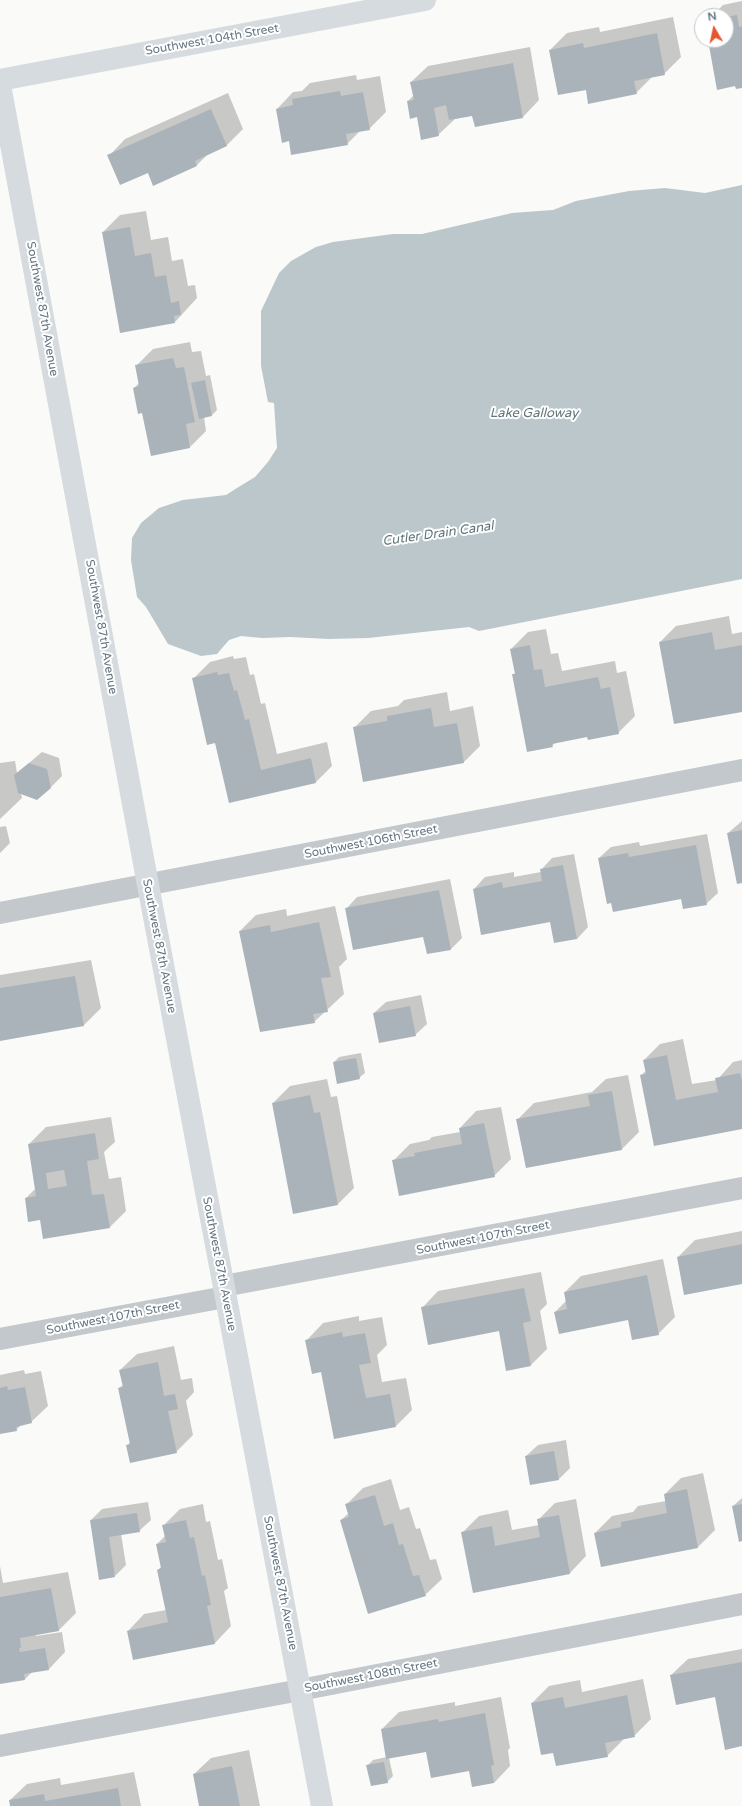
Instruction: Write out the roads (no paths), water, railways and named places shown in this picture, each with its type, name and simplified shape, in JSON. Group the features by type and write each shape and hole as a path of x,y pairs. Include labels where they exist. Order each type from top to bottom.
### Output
{"main road":[{"name":"Southwest 104th Street","path":"0,80 425,0"},
{"name":"Southwest 87th Avenue","path":"0,85 148,884 322,1806"}],"street":[{"name":"Southwest 106th Street","path":"0,913 742,770"},
{"name":"Southwest 107th Street","path":"0,1339 742,1188"},
{"name":"Southwest 108th Street","path":"0,1746 300,1690 742,1604"}],"water":[{"name":"Lake Galloway","path":"742,185 742,579 479,631 469,627 368,638 329,639 290,637 262,638 241,636 229,640 217,654 201,656 168,644 146,607 137,597 131,560 132,538 141,523 159,508 183,500 226,495 255,477 268,462 277,448 274,403 268,402 261,366 261,311 279,273 291,261 316,247 333,242 393,234 422,234 512,213 553,210 576,201 629,191 665,188 705,193"}],"water label":[{"name":"Cutler Drain Canal","path":"438,534"}]}
